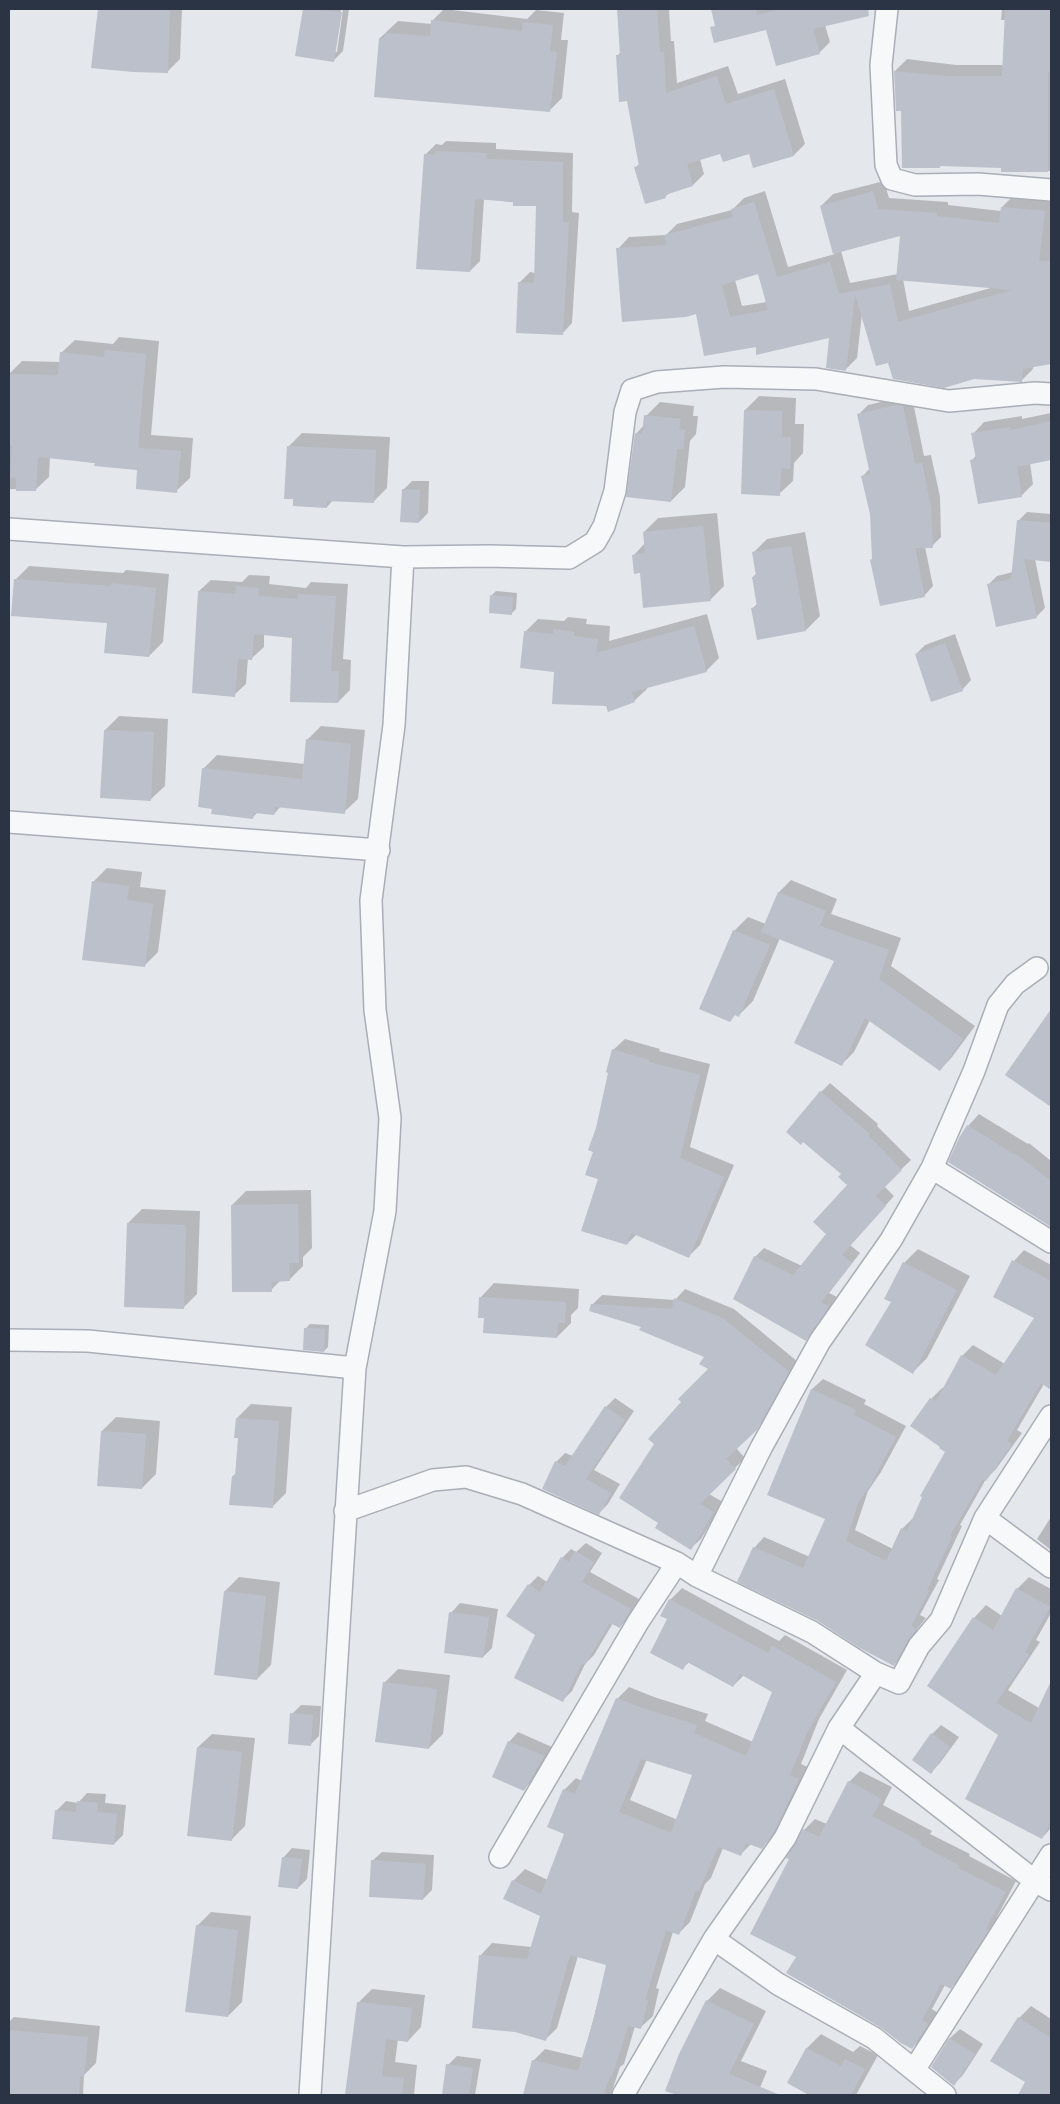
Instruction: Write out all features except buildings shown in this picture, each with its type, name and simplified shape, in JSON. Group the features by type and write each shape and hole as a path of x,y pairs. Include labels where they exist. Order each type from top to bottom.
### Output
{"street":[{"path":"887,9 882,65 886,165 892,179 915,185 978,184 1051,190"},
{"path":"9,529 404,557 489,556 569,558 595,542 604,526 615,491 625,412 632,390 657,382 724,377 816,379 949,401 1035,393 1051,394"},
{"path":"310,2095 355,1368 385,1211 390,1118 375,1010 371,900 394,725 404,557"},
{"path":"9,822 378,850"},
{"path":"698,1576 761,1448 820,1341 891,1240 932,1168 974,1071 998,1005 1015,984 1037,968"},
{"path":"932,1168 1051,1242"},
{"path":"9,1340 88,1341 355,1368"},
{"path":"345,1511 432,1480 466,1477 522,1494 677,1563 698,1576 812,1632 876,1672 899,1683 919,1646 941,1620 985,1518 1051,1416"},
{"path":"985,1518 1051,1566"},
{"path":"500,1857 638,1622 677,1563"},
{"path":"623,2095 714,1939 785,1838 839,1728 876,1672"},
{"path":"839,1728 1043,1885"},
{"path":"914,2070 1043,1885 1051,1855"},
{"path":"714,1939 778,1984 874,2038 914,2070 935,2092"}]}
